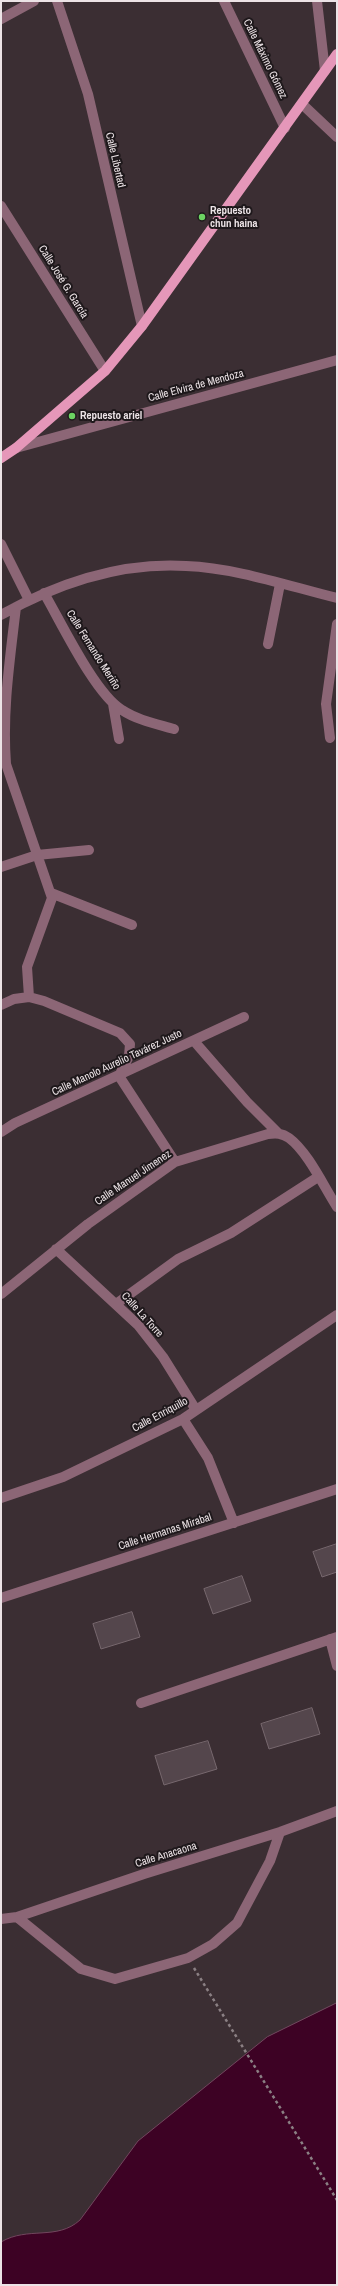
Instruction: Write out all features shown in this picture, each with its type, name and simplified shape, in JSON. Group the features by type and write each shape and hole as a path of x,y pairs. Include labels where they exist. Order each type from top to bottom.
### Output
{"main road":[{"path":"1,458 16,448 105,371 142,326 337,54"}],"street":[{"path":"1,19 34,1"},
{"name":"Calle Libertad","path":"56,1 88,94 142,326"},
{"name":"Calle Máximo Gómez","path":"224,1 285,128"},
{"path":"317,1 325,71"},
{"path":"302,104 337,136"},
{"name":"Calle José G. García","path":"1,206 105,371"},
{"name":"Calle Elvira de Mendoza","path":"16,448 337,360"},
{"path":"1,544 29,600"},
{"path":"1,616 44,593 113,570 147,566 186,566 238,573 337,598"},
{"path":"268,644 280,584"},
{"name":"Calle Fernando Meriño","path":"44,593 99,688 113,704 132,716 174,730"},
{"path":"16,607 6,698 4,743 6,764 51,893 51,902 27,967 29,997"},
{"path":"330,738 326,704 337,624"},
{"path":"113,704 119,739"},
{"path":"1,867 37,855 89,850"},
{"path":"51,893 132,924"},
{"path":"1,1005 14,999 29,997 44,1001 120,1033 130,1044 129,1056 119,1076 175,1162"},
{"name":"Calle Manolo Aurelio Tavárez Justo","path":"1,1132 15,1123 244,1017"},
{"path":"194,1041 247,1102 278,1133 288,1137 300,1149 337,1207"},
{"name":"Calle Manuel Jimenez","path":"1,1294 56,1249 175,1162 268,1134 278,1133"},
{"path":"116,1304 178,1259 231,1233 318,1177"},
{"name":"Calle La Torre","path":"56,1249 138,1326 163,1357 196,1410"},
{"name":"Calle Enriquillo","path":"1,1498 63,1477 183,1419 337,1315"},
{"path":"183,1419 208,1458 234,1523"},
{"name":"Calle Hermanas Mirabal","path":"1,1598 337,1489"},
{"path":"141,1704 334,1638 337,1666"},
{"name":"Calle Anacaona","path":"1,1919 18,1917 144,1874 280,1832 337,1811"},
{"path":"18,1917 81,1969 115,1979 188,1958 213,1944 237,1923 270,1861 280,1832"}],"path":[{"path":"188,1958 337,2200"}],"shaded area":[{"path":"337,2003 337,2285 1,2285 1,2242 11,2237 62,2230 80,2220 138,2141 267,2037"}],"building":[{"path":"337,1544 337,1572 322,1577 313,1552"},
{"path":"242,1576 251,1601 213,1614 204,1589"},
{"path":"132,1612 140,1637 101,1649 93,1624"},
{"path":"312,1708 320,1734 269,1749 261,1724"},
{"path":"208,1741 217,1769 164,1785 155,1756"}],"place":[{"name":"Repuesto chun haina","path":"202,217"},
{"name":"Repuesto ariel","path":"72,416"}]}
